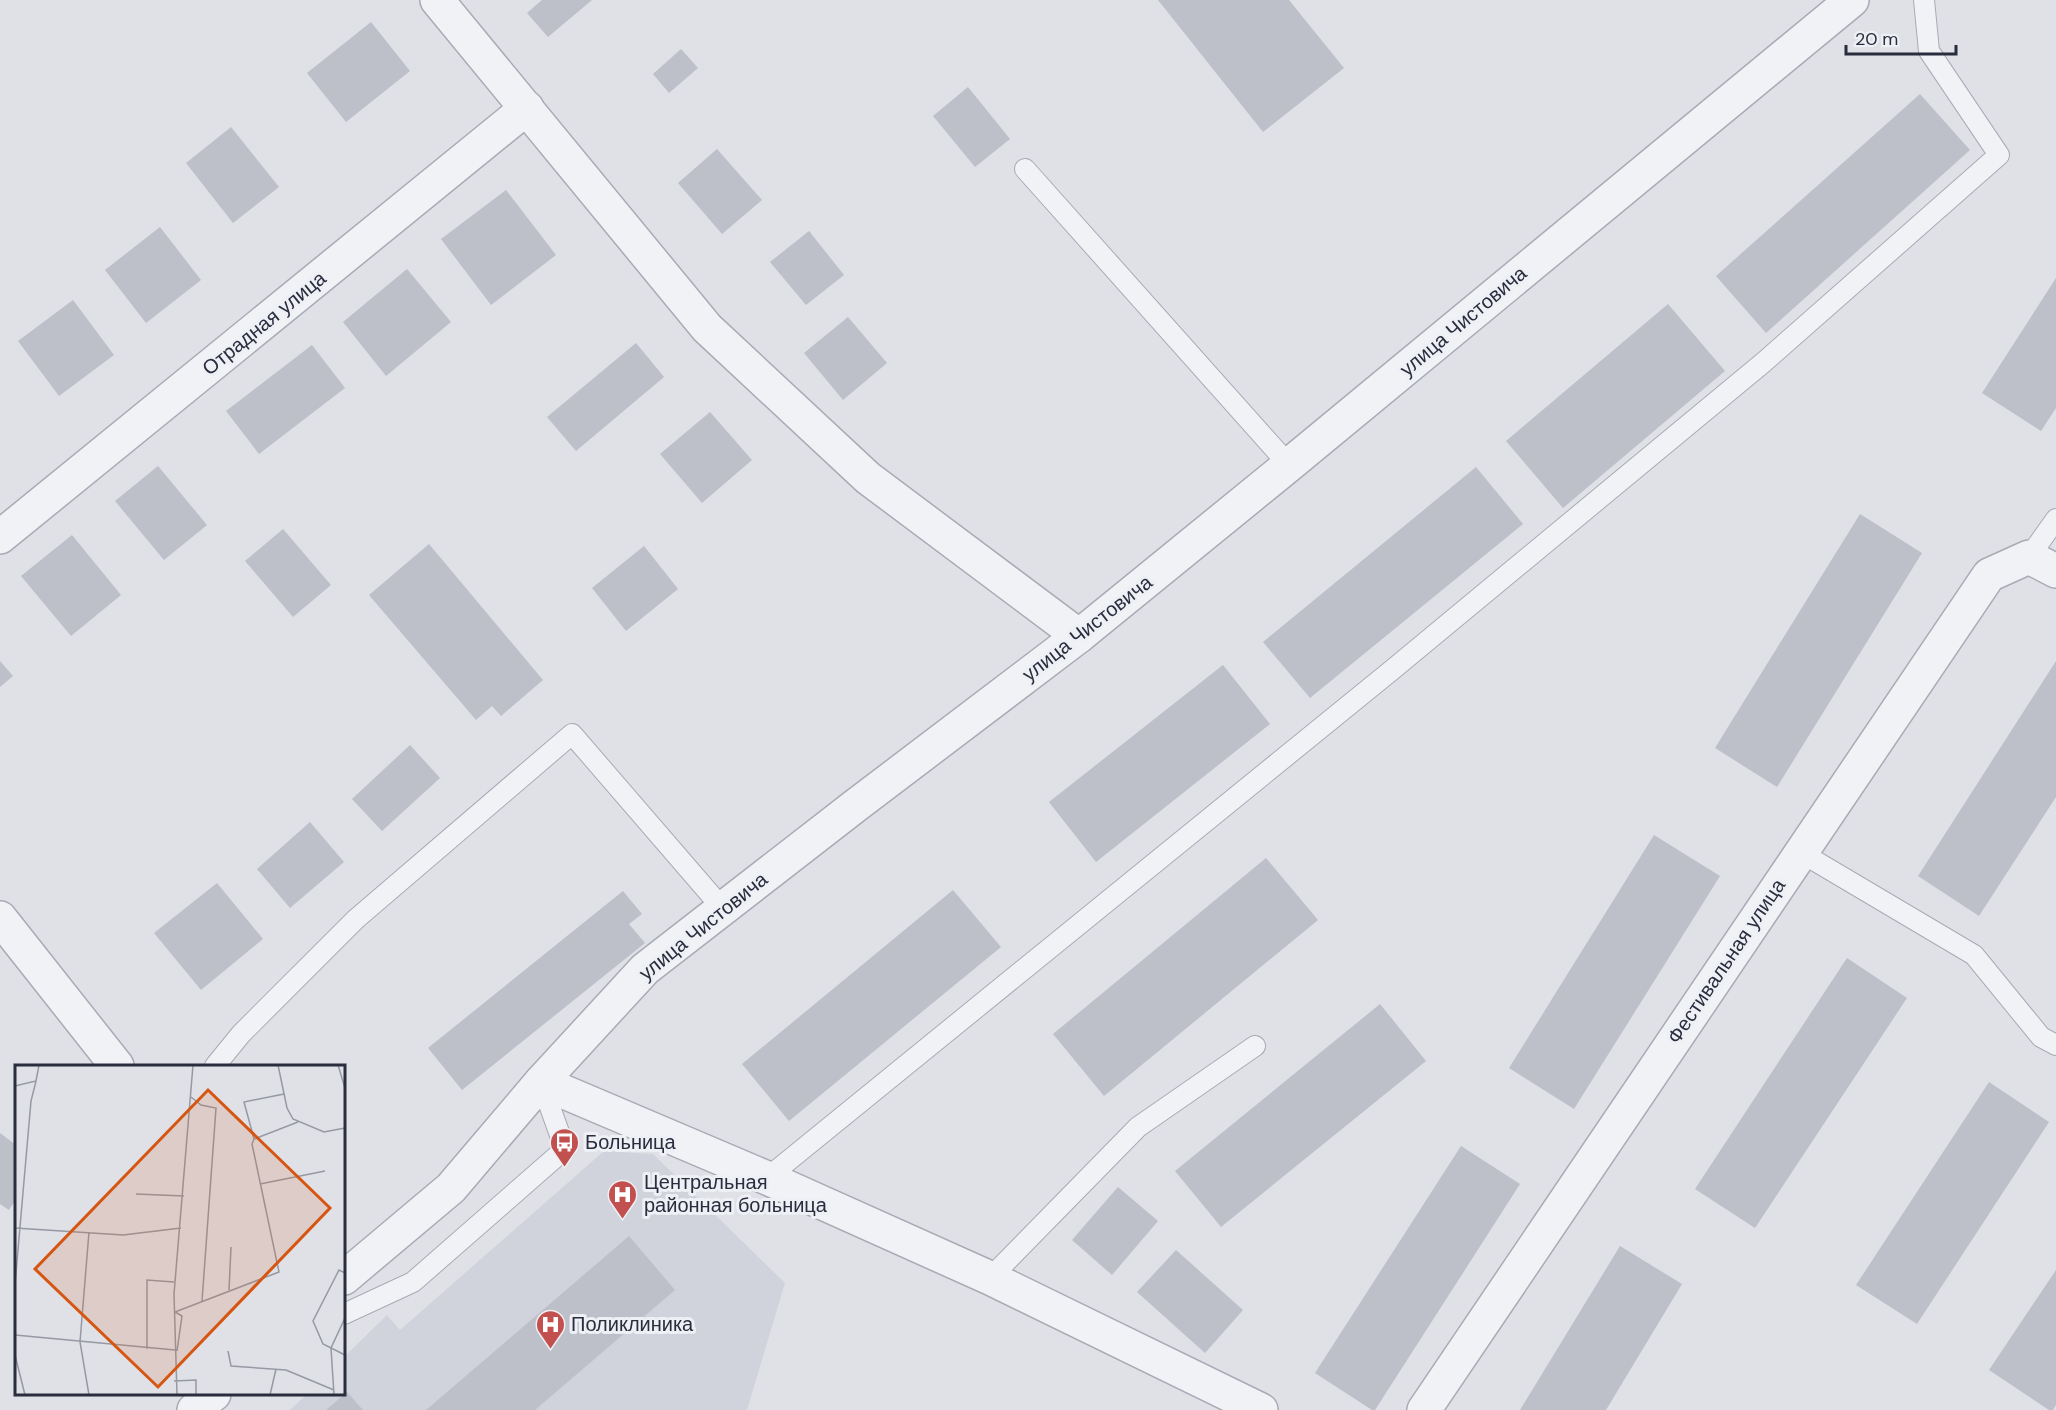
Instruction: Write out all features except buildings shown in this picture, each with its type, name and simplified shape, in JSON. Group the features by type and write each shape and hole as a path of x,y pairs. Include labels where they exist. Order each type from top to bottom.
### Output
{"street":[{"path":"437,0 707,328 868,478 1079,636"},
{"name":"улица Чистовича","path":"345,1277 451,1188 541,1082 645,969 1079,636 1852,0"},
{"name":"Отрадная улица","path":"0,537 527,108"},
{"name":"Фестивальная улица","path":"1424,1410 1989,575 2043,564"},
{"path":"0,918 116,1065"},
{"path":"541,1082 767,1178 990,1278 1261,1410"},
{"path":"195,1410 213,1395"}],"lane":[{"path":"767,1178 1383,678 1764,362 1999,155 1929,51 1924,0"},
{"path":"1025,169 1289,465"},
{"path":"2043,564 2056,519"},
{"path":"216,1065 241,1034 356,919 572,734 717,902"},
{"path":"1800,852 1974,955 2041,1037 2056,1045"},
{"path":"990,1278 1138,1127 1255,1046"},
{"path":"345,1314 413,1282 565,1149 541,1082"}],"shaded area":[{"name":"Центральная районная больница","path":"604,1151 653,1154 785,1283 747,1410 290,1410 306,1395 345,1395 345,1356 387,1315 400,1330"}],"place":[{"name":"Больница","path":"564,1168"},
{"name":"Центральная районная больница","path":"623,1220"},
{"name":"Поликлиника","path":"550,1350"}]}
